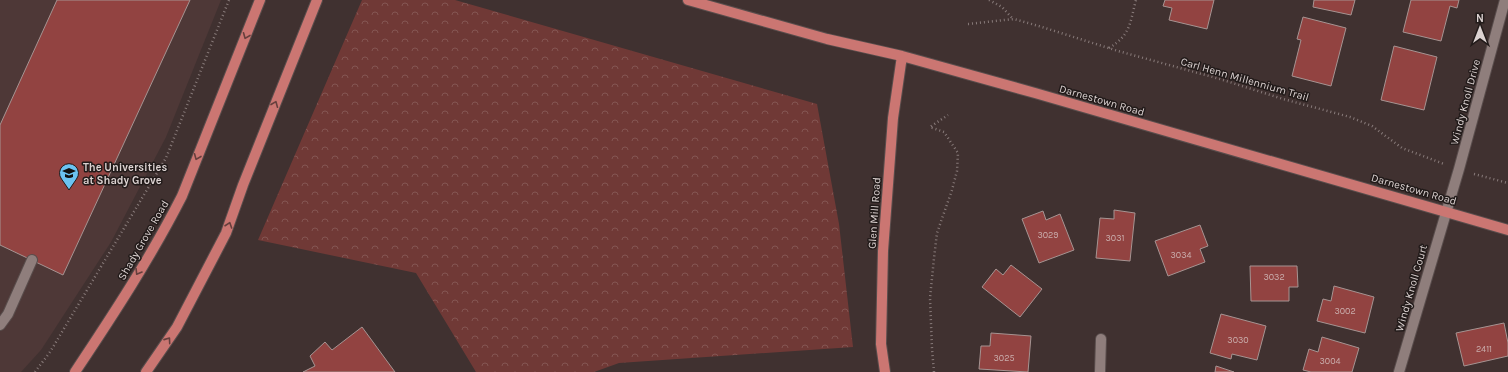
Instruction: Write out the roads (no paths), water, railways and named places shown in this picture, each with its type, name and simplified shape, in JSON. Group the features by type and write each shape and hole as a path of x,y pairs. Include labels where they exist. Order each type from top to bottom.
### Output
{"main road":[{"name":"Shady Grove Road","path":"75,372 112,317 168,224 182,196 260,0"},
{"path":"146,372 177,327 226,233 316,0"},
{"name":"Darnestown Road","path":"688,0 827,39 902,56 1035,93 1508,230"},
{"name":"Glen Mill Road","path":"885,372 881,344 883,251 893,118 902,56"}],"street":[{"name":"Windy Knoll Drive","path":"1446,211 1459,169 1505,0"},
{"name":"Windy Knoll Court","path":"1399,372 1446,211"},
{"path":"0,325 8,314 32,260"},
{"path":"1100,372 1101,339"}],"place":[{"name":"The Universities at Shady Grove","path":"69,190"}]}
